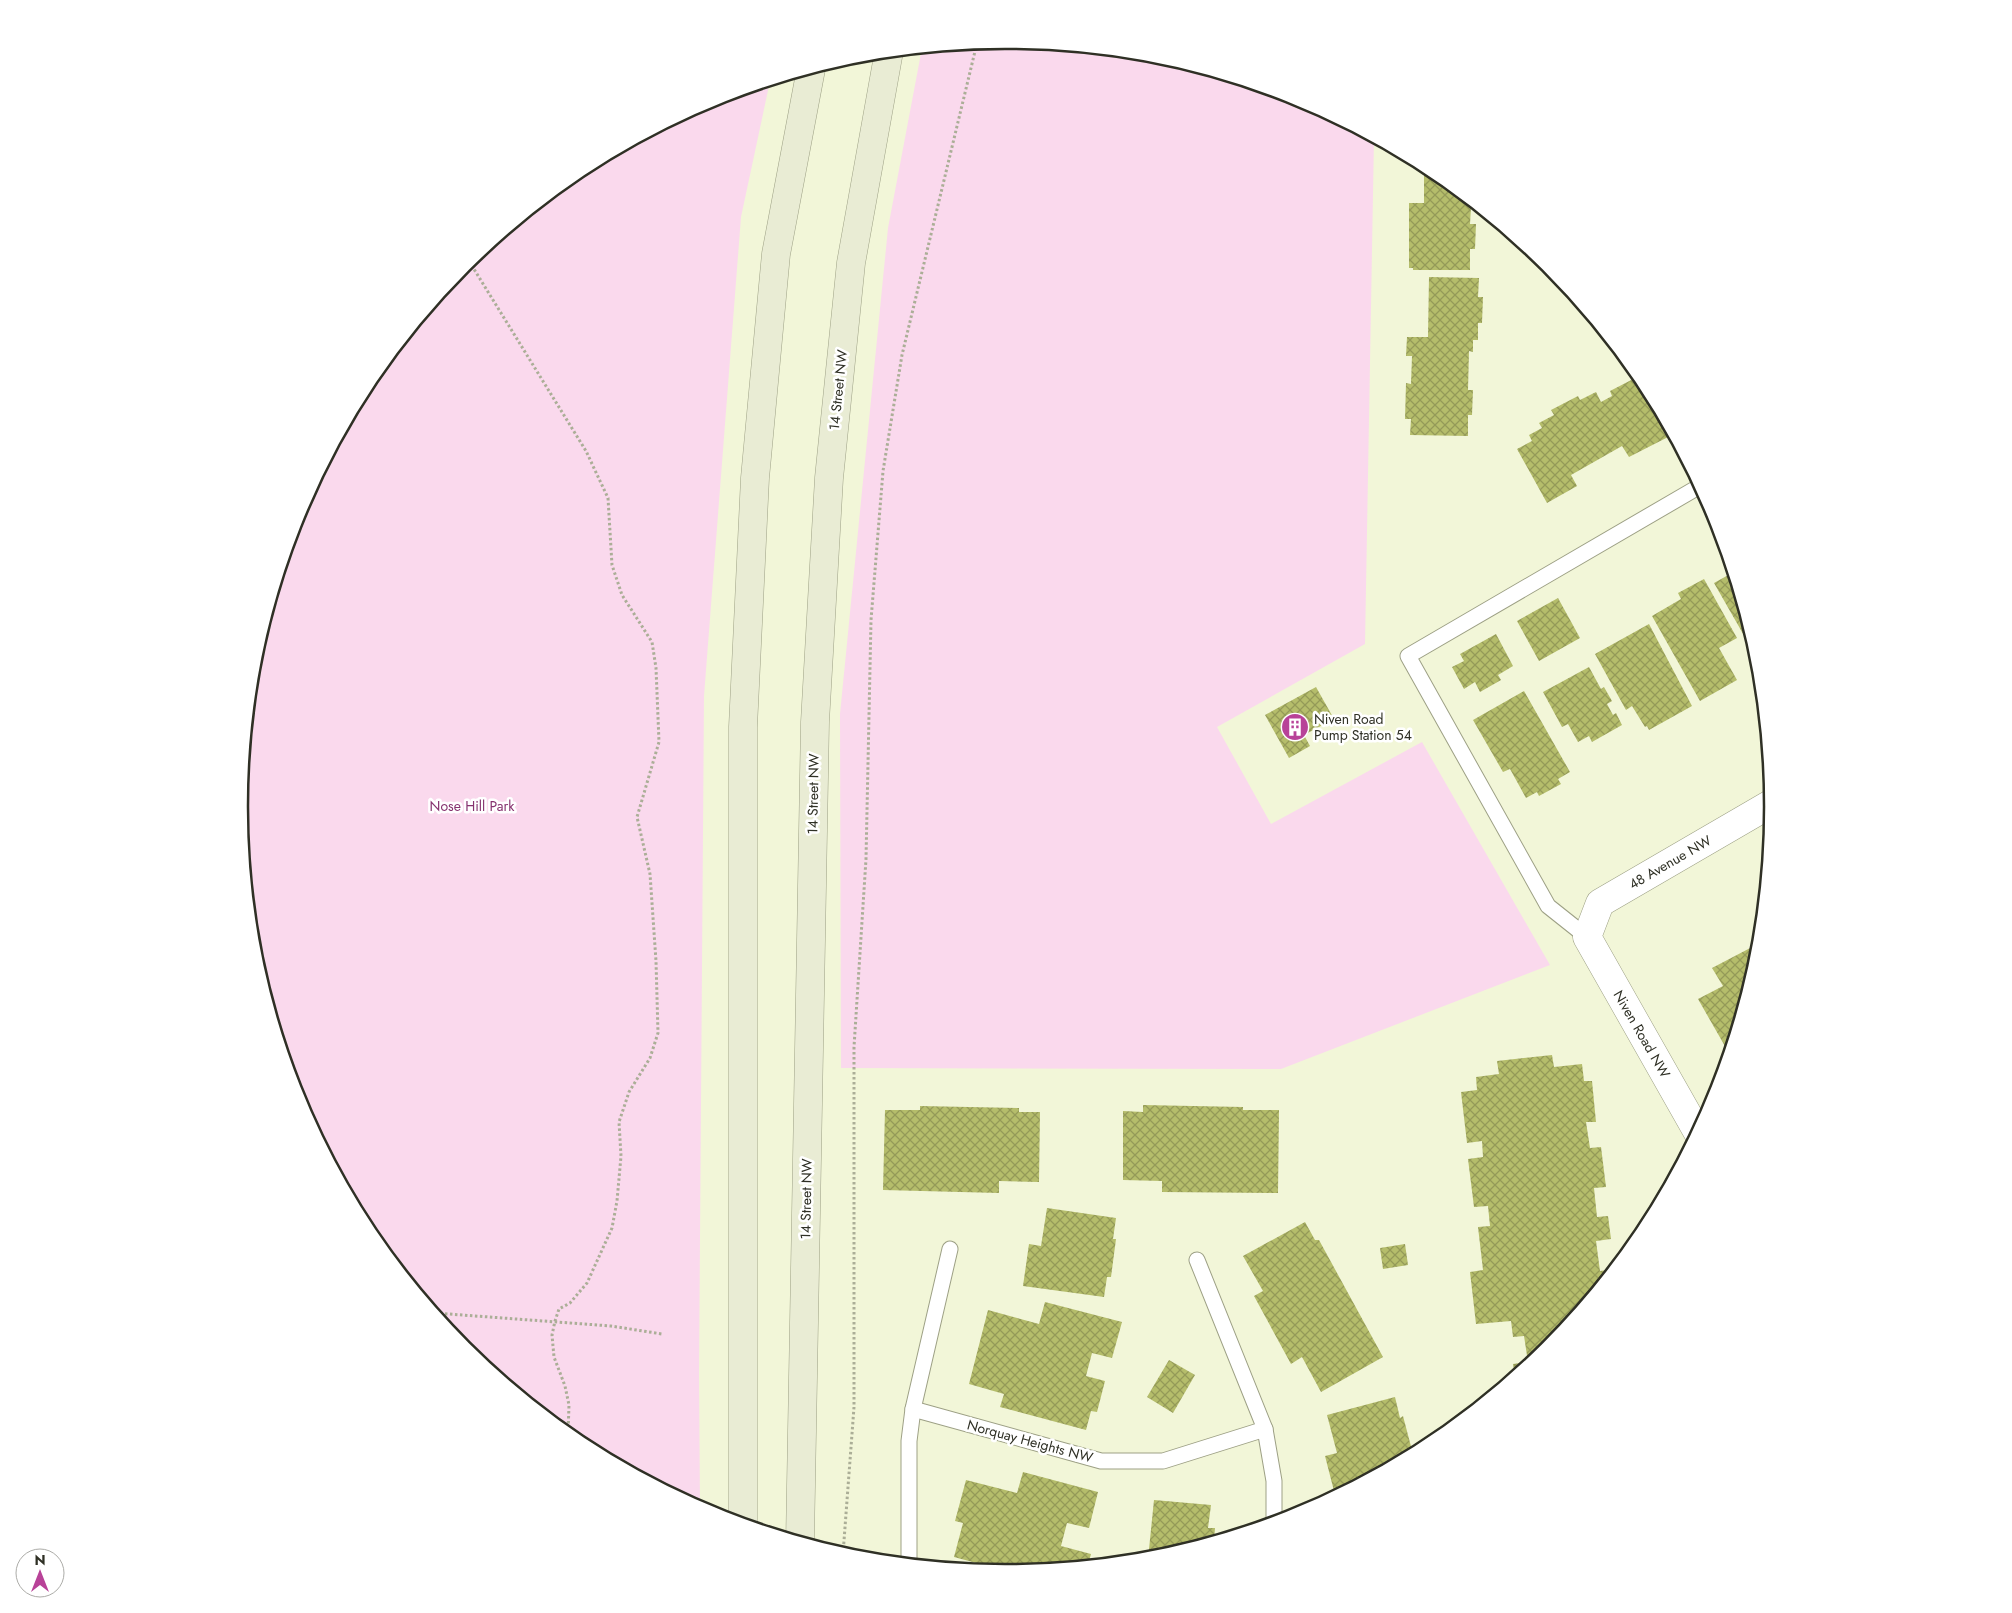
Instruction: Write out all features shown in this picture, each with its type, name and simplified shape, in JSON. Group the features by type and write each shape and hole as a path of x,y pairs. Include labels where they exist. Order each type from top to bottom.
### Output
{"main road":[{"name":"14 Street NW","path":"800,1535 815,722 829,478 851,263 888,58"},
{"path":"744,1517 744,727 754,498 776,254 809,75"}],"street":[{"name":"48 Avenue NW","path":"1587,937 1600,903 1764,808"},
{"name":"Niven Road NW","path":"1587,937 1693,1125"}],"lane":[{"path":"1587,937 1548,906 1408,656 1694,489"},
{"path":"909,1558 909,1441 913,1409 950,1249"},
{"path":"1197,1260 1265,1429 1274,1481 1274,1515"},
{"name":"Norquay Heights NW","path":"913,1409 1101,1461 1163,1461 1265,1429"}],"path":[{"path":"844,1546 854,1407 854,1047 866,860 871,620 884,471 902,355 975,50"},
{"path":"473,268 586,451 608,498 612,566 622,595 652,642 656,668 659,742 637,817 650,874 656,961 658,1033 650,1058 629,1092 619,1122 621,1156 617,1201 612,1228 587,1283 570,1303 559,1309 555,1321 552,1335 554,1357 565,1386 569,1405 568,1425"},
{"path":"443,1314 611,1326 662,1334"}],"green space":[{"path":"956,50 1056,50 1154,63 1250,89 1296,106 1374,144 1365,644 1217,727 1271,824 1422,742 1550,965 1281,1069 841,1068 840,714 888,228 921,54"},
{"name":"Nose Hill Park","path":"769,87 741,217 704,696 699,1374 700,1500 627,1463 585,1437 545,1408 506,1376 470,1342 436,1306 405,1268 376,1227 326,1142 288,1050 274,1003 255,905 250,856 248,806 250,757 263,659 274,610 288,563 326,471 376,386 405,345 436,307 506,237 585,176 627,150 671,127 716,106"}],"building":[{"path":"1424,174 1471,208 1470,224 1476,224 1475,249 1470,249 1470,270 1413,270 1413,268 1409,268 1409,203 1424,203"},
{"path":"1429,277 1479,278 1478,297 1483,297 1482,323 1478,323 1478,340 1473,340 1473,352 1469,351 1468,390 1473,390 1472,415 1468,415 1468,436 1410,435 1411,419 1405,419 1406,383 1411,384 1412,356 1406,356 1407,337 1428,337"},
{"path":"1632,380 1667,437 1629,457 1622,446 1571,475 1577,486 1547,503 1517,449 1532,441 1529,435 1542,428 1539,423 1554,415 1551,410 1578,396 1580,400 1596,392 1601,402 1612,396 1610,391"},
{"path":"1728,575 1744,635 1714,583"},
{"path":"1704,579 1737,638 1719,648 1737,680 1700,701 1652,616 1681,599 1678,593"},
{"path":"1558,598 1580,638 1539,661 1517,621"},
{"path":"1649,624 1692,706 1649,730 1647,726 1645,727 1632,706 1626,710 1595,654"},
{"path":"1496,634 1513,666 1498,675 1501,680 1480,692 1475,682 1464,689 1452,667 1464,661 1460,654"},
{"path":"1589,667 1601,689 1604,687 1612,701 1607,704 1613,715 1616,713 1622,725 1592,742 1589,736 1578,742 1568,724 1562,727 1543,692"},
{"name":"Niven Road Pump Station 54","path":"1316,687 1334,719 1304,735 1310,746 1289,758 1265,715"},
{"path":"1524,691 1570,772 1558,779 1561,784 1539,796 1537,792 1526,798 1510,769 1503,772 1473,720"},
{"path":"1750,948 1738,1003 1725,1046 1698,999 1723,986 1712,968"},
{"path":"1552,1055 1554,1067 1582,1064 1584,1081 1592,1081 1596,1122 1586,1122 1590,1148 1601,1147 1606,1187 1594,1188 1597,1217 1608,1216 1611,1239 1596,1241 1600,1271 1605,1270 1576,1306 1527,1356 1524,1336 1513,1337 1511,1321 1476,1324 1470,1272 1483,1270 1478,1227 1490,1226 1488,1206 1474,1207 1468,1159 1483,1157 1482,1141 1467,1143 1461,1092 1477,1090 1476,1077 1499,1074 1497,1061"},
{"path":"1143,1105 1243,1107 1243,1110 1279,1110 1278,1193 1162,1192 1162,1181 1123,1180 1123,1111 1143,1112"},
{"path":"920,1106 1019,1108 1019,1112 1040,1112 1039,1182 999,1181 999,1193 883,1190 885,1110 920,1110"},
{"path":"1047,1208 1116,1218 1113,1239 1116,1239 1111,1277 1107,1277 1104,1297 1023,1286 1029,1244 1041,1246"},
{"path":"1305,1222 1315,1240 1319,1240 1383,1357 1321,1392 1302,1357 1291,1364 1254,1296 1263,1291 1243,1256"},
{"path":"1405,1244 1408,1265 1383,1269 1380,1248"},
{"path":"1045,1302 1122,1322 1112,1358 1092,1353 1086,1376 1105,1381 1097,1412 1091,1411 1086,1430 1000,1407 1004,1394 969,1384 988,1310 1039,1324"},
{"path":"1169,1360 1195,1375 1173,1413 1147,1397"},
{"path":"1520,1363 1514,1369 1513,1364"},
{"path":"1395,1397 1400,1418 1403,1416 1411,1447 1385,1463 1334,1489 1325,1456 1337,1453 1327,1415"},
{"path":"1023,1472 1098,1492 1089,1528 1067,1523 1061,1546 1091,1554 1089,1560 1056,1563 1006,1564 978,1563 954,1557 963,1523 955,1521 966,1480 1017,1493"},
{"path":"1154,1500 1211,1505 1208,1528 1215,1528 1215,1534 1149,1551"}],"place":[{"name":"Niven Road Pump Station 54","path":"1295,727"}]}
